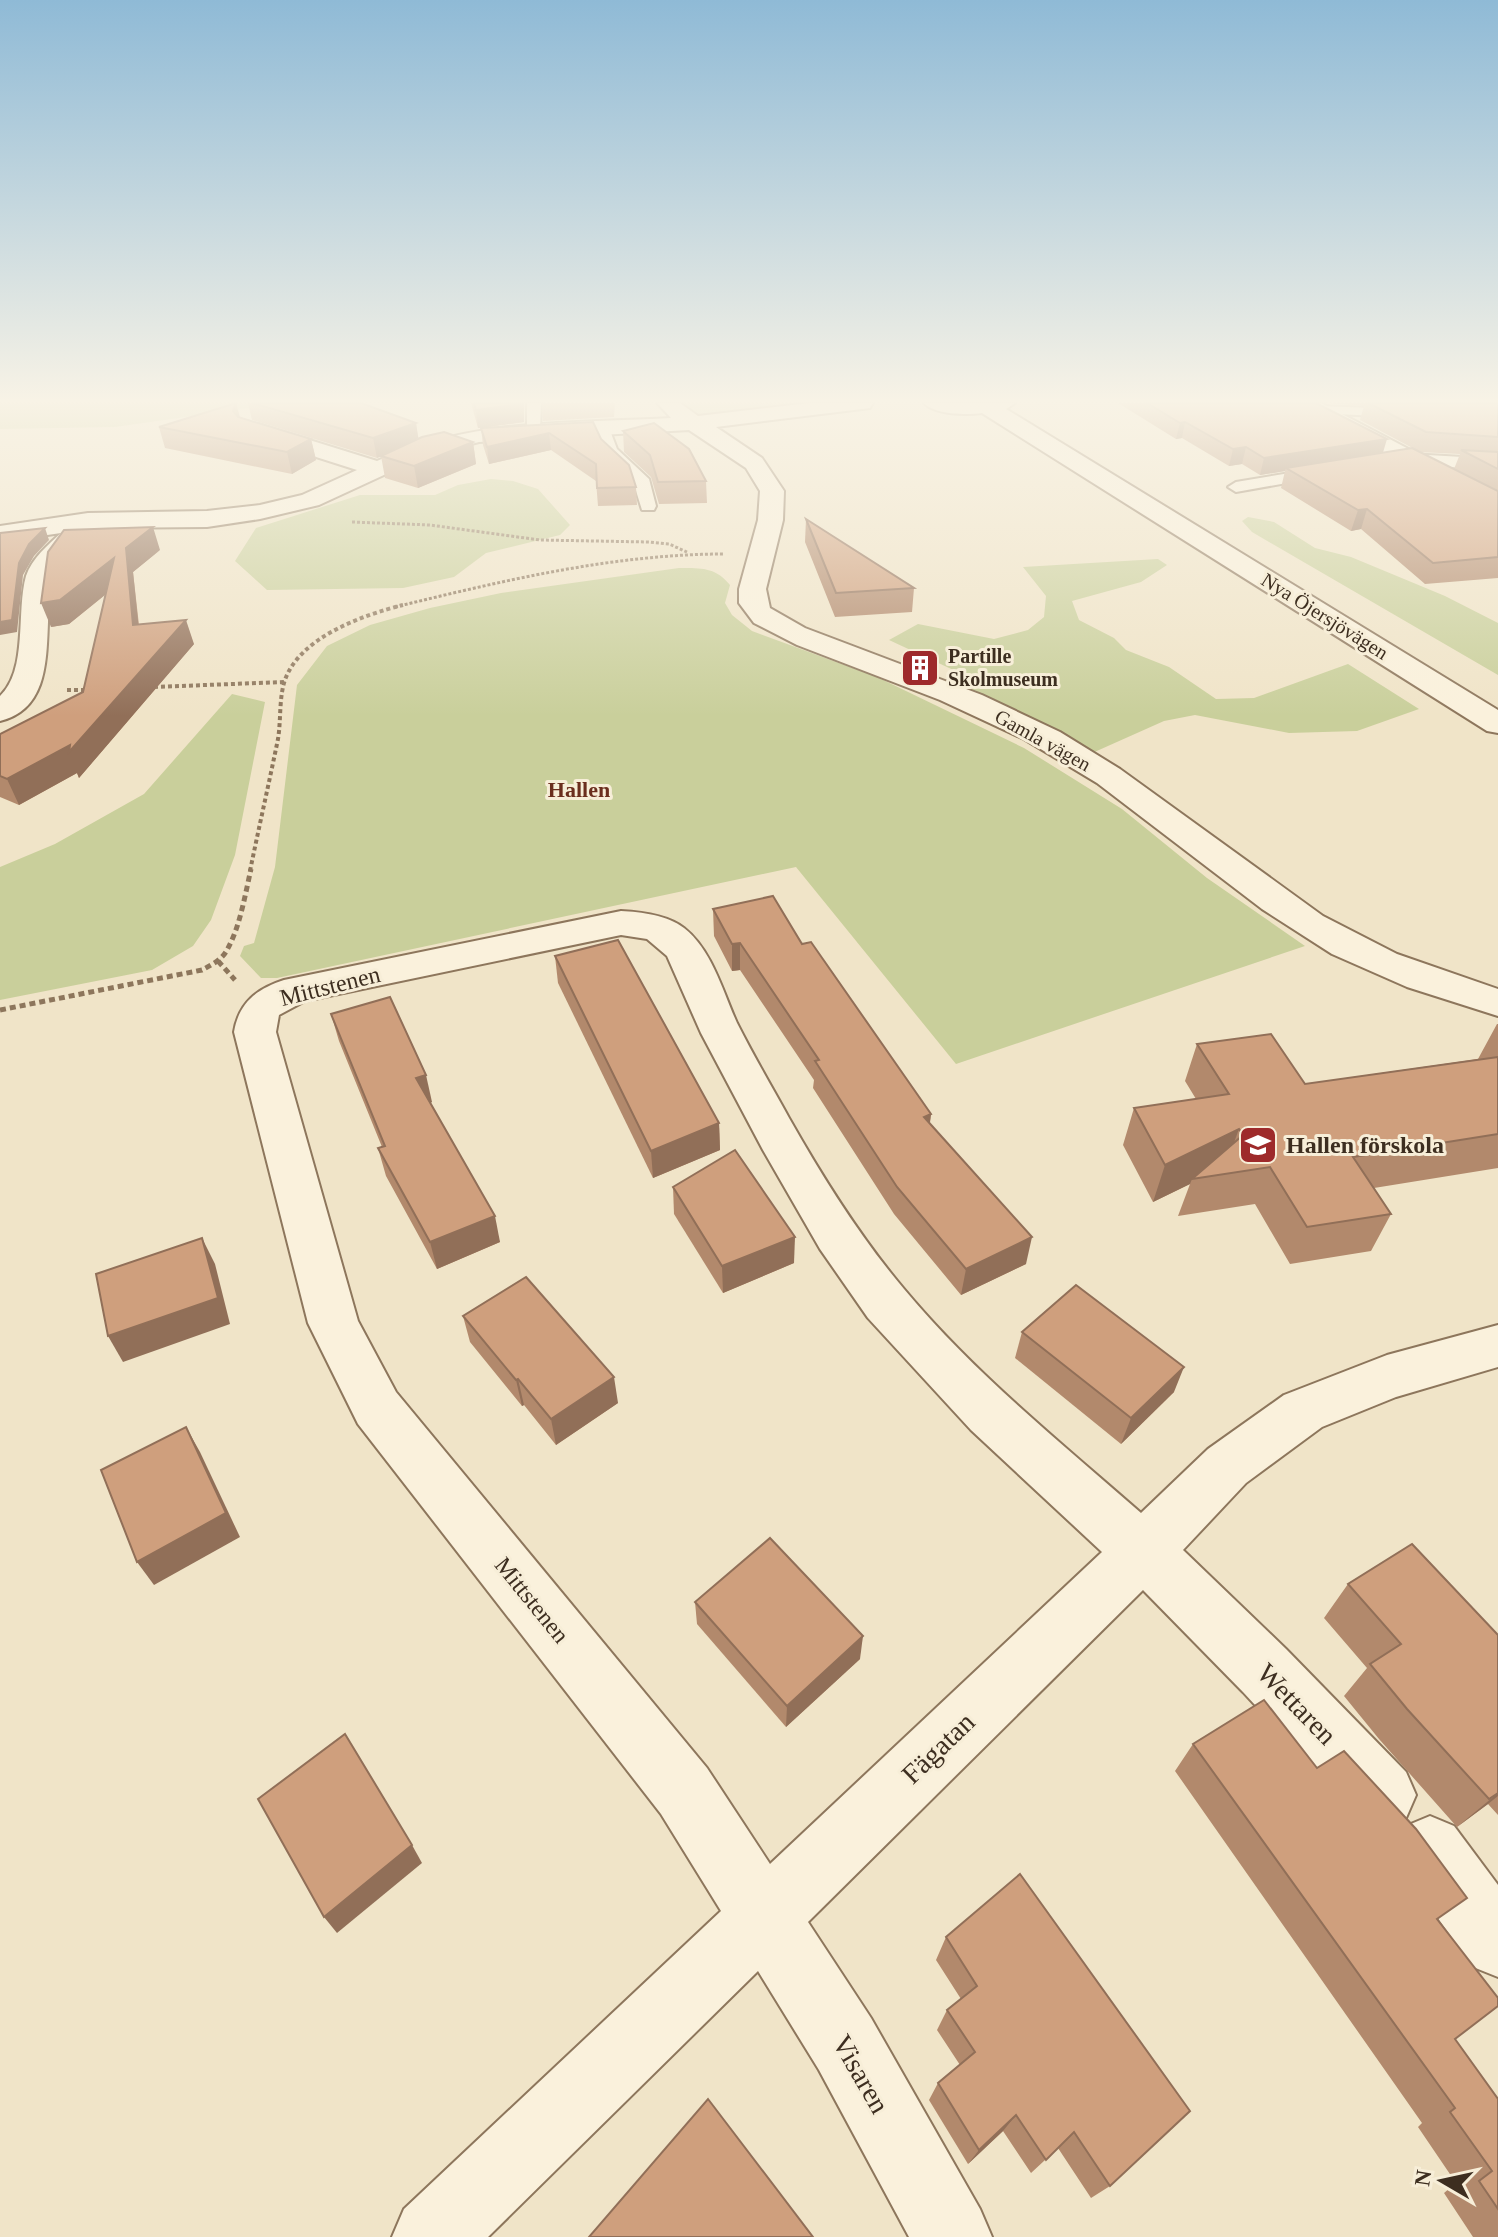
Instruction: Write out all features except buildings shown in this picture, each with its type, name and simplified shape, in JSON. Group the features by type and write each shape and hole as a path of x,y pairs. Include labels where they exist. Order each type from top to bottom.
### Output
{"street":[{"path":"0,534 88,521 207,519 279,507"},
{"name":"Gamla vägen","path":"774,507 760,554 752,599 757,612 776,625 1025,725 1088,763 1288,908 1345,945 1389,966 1498,1003"},
{"name":"Nya Öjersjövägen","path":"1157,507 1498,724"},
{"path":"0,712 22,692 30,670 40,575 50,557 88,521"},
{"name":"Mittstenen","path":"765,1914 684,1791 377,1408 333,1323 255,1032 256,1017 262,1006 298,989 621,923 647,924 666,932 681,947 721,1031 817,1208 871,1286 954,1380 1143,1551"},
{"name":"Fägatan","path":"432,2237 1143,1551 1227,1466 1303,1411 1387,1377 1498,1346"},
{"name":"Wettaren","path":"1143,1551 1287,1691 1414,1829 1498,1942"},
{"name":"Visaren","path":"765,1914 845,2044 952,2237"}],"path":[{"path":"352,522 430,525 540,540 649,542 669,544 690,553"},
{"path":"0,1010 202,970 218,961 227,951 244,901 259,835 279,733 284,682 298,661 324,635 367,614 501,581 690,553 760,554"},
{"path":"145,687 284,682"},
{"path":"22,692 99,689"}],"green space":[{"path":"321,507 554,507 570,525 560,535 486,553 454,577 403,588 267,590 235,561 256,528"},
{"path":"1248,517 1274,522 1315,548 1351,557 1445,596 1498,623 1498,675 1252,532 1242,521"},
{"path":"1158,559 1167,565 1141,582 1072,601 1079,620 1114,638 1126,650 1169,667 1216,699 1254,698 1348,664 1419,709 1357,731 1289,733 1195,715 1164,721 1090,754 1025,716 966,689 962,674 889,640 918,624 994,639 1028,630 1044,617 1046,596 1023,567"},
{"path":"679,568 707,570 725,579 730,585 725,603 732,615 752,631 877,677 1024,748 1122,809 1207,878 1305,946 956,1064 796,867 277,978 261,978 240,956 244,946 254,943 275,867 297,685 327,646 370,625 430,608 501,593"},
{"path":"232,694 265,702 235,855 211,920 193,946 152,970 0,1000 0,867 55,844 144,794"}],"place":[{"name":"Partille Skolmuseum","path":"920,668"},
{"name":"Hallen förskola","path":"1258,1145"}],"district":[{"name":"Hallen","path":"579,789"}]}
